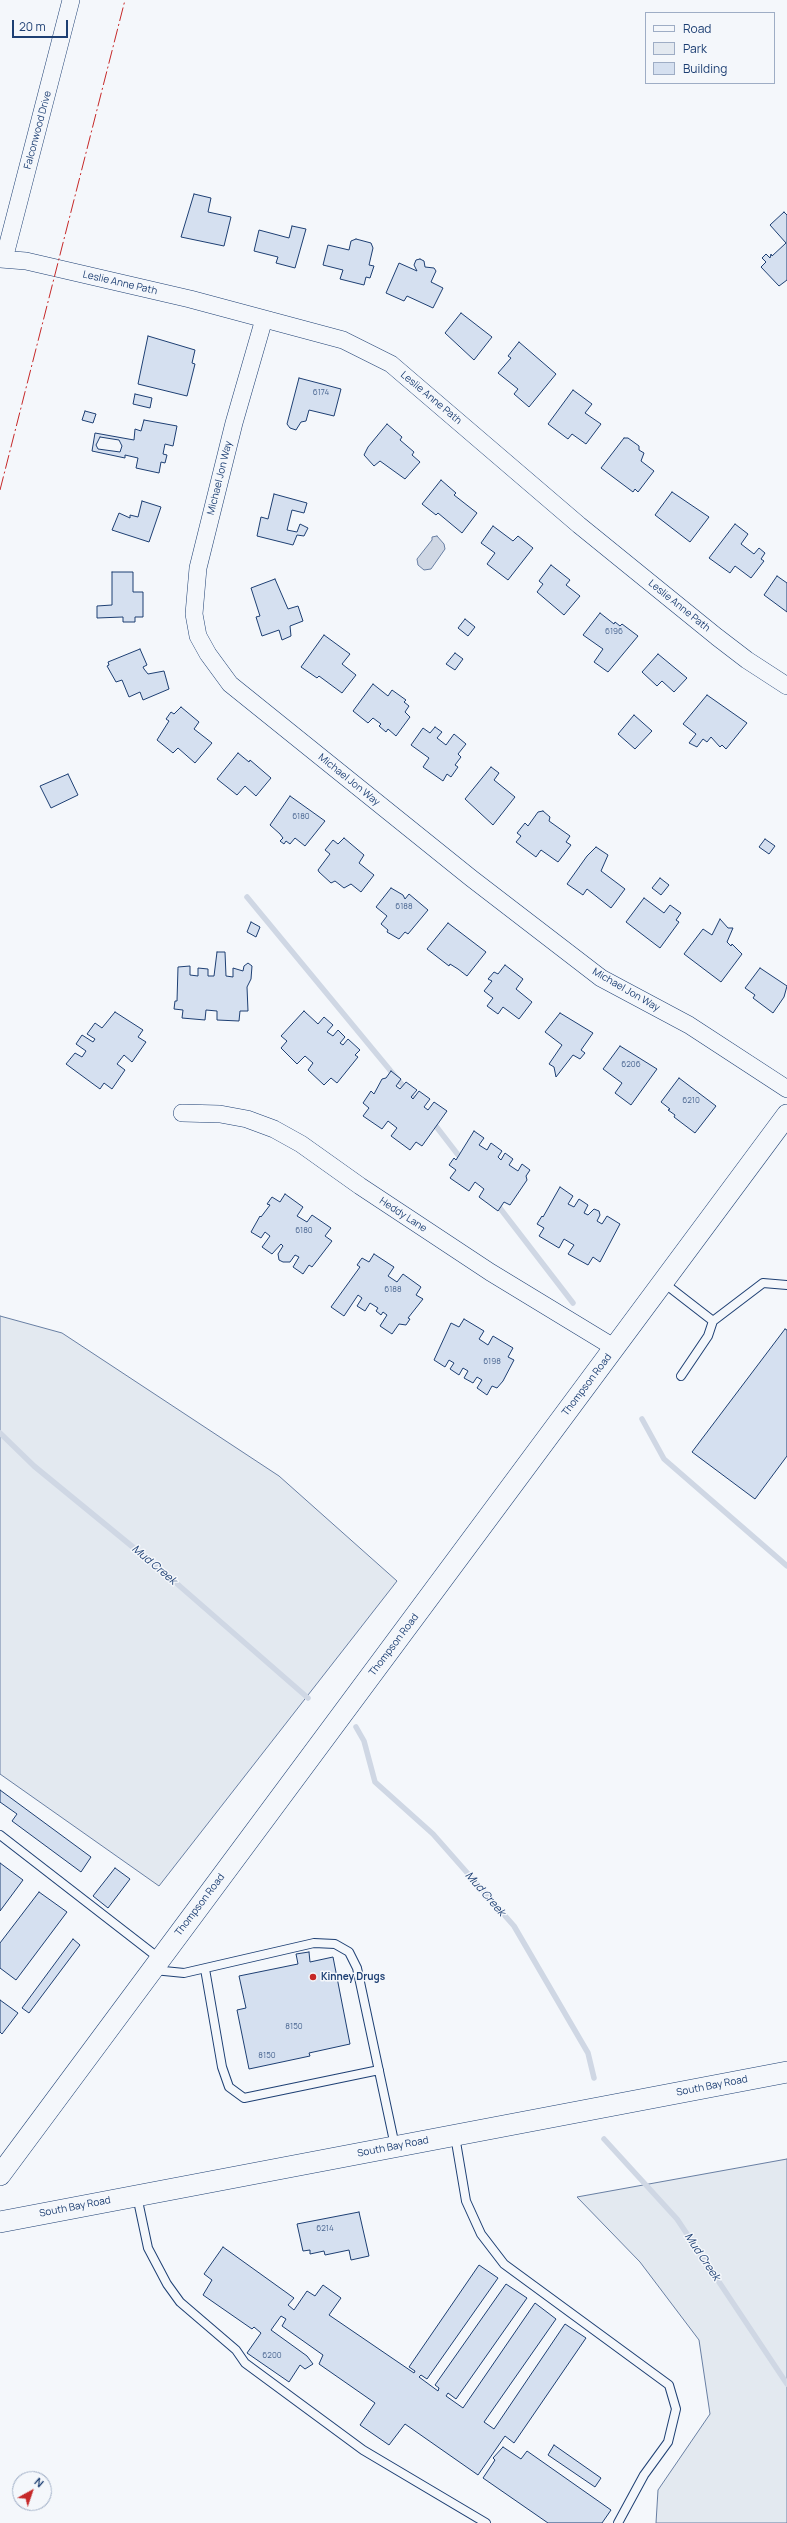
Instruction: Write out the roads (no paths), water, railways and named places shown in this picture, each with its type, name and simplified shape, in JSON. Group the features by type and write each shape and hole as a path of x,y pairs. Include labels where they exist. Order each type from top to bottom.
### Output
{"street":[{"name":"Falconwood Drive","path":"2,259 71,0"},
{"name":"Leslie Anne Path","path":"2,259 26,261 116,282 343,340 391,364 579,524 681,608 747,660 787,686"},
{"name":"Michael Jon Way","path":"264,319 234,423 198,568 194,614 198,636 208,654 230,684 471,878 601,978 689,1025 787,1089"},
{"name":"Heddy Lane","path":"182,1113 220,1114 247,1119 274,1129 301,1144 360,1186 490,1272 615,1348"},
{"name":"Thompson Road","path":"0,2175 787,1115"},
{"name":"South Bay Road","path":"0,2222 787,2072"}],"lane":[{"path":"663,1282 713,1321"},
{"path":"681,1376 708,1336 713,1321 763,1283 787,1285"},
{"path":"0,1835 156,1964 184,1973 314,1943 335,1944 349,1952 357,1968 396,2146"},
{"path":"205,1969 222,2068 229,2087 244,2098 379,2070"},
{"path":"454,2135 466,2201 481,2234 504,2264 669,2385 676,2409 668,2442 644,2475 618,2523"},
{"path":"137,2196 148,2248 167,2284 180,2302 236,2350 245,2363 363,2450 486,2523"}],"waterway":[{"path":"247,897 418,1104"},
{"path":"432,1121 462,1160"},
{"path":"496,1203 573,1303"},
{"path":"642,1419 664,1459 787,1566"},
{"name":"Mud Creek","path":"0,1433 34,1466 167,1575 308,1698"},
{"name":"Mud Creek","path":"356,1727 364,1741 375,1782 433,1834 514,1926 588,2053 594,2078"},
{"name":"Mud Creek","path":"604,2139 677,2219 787,2384"}],"place":[{"name":"Kinney Drugs","path":"313,1977"}]}
